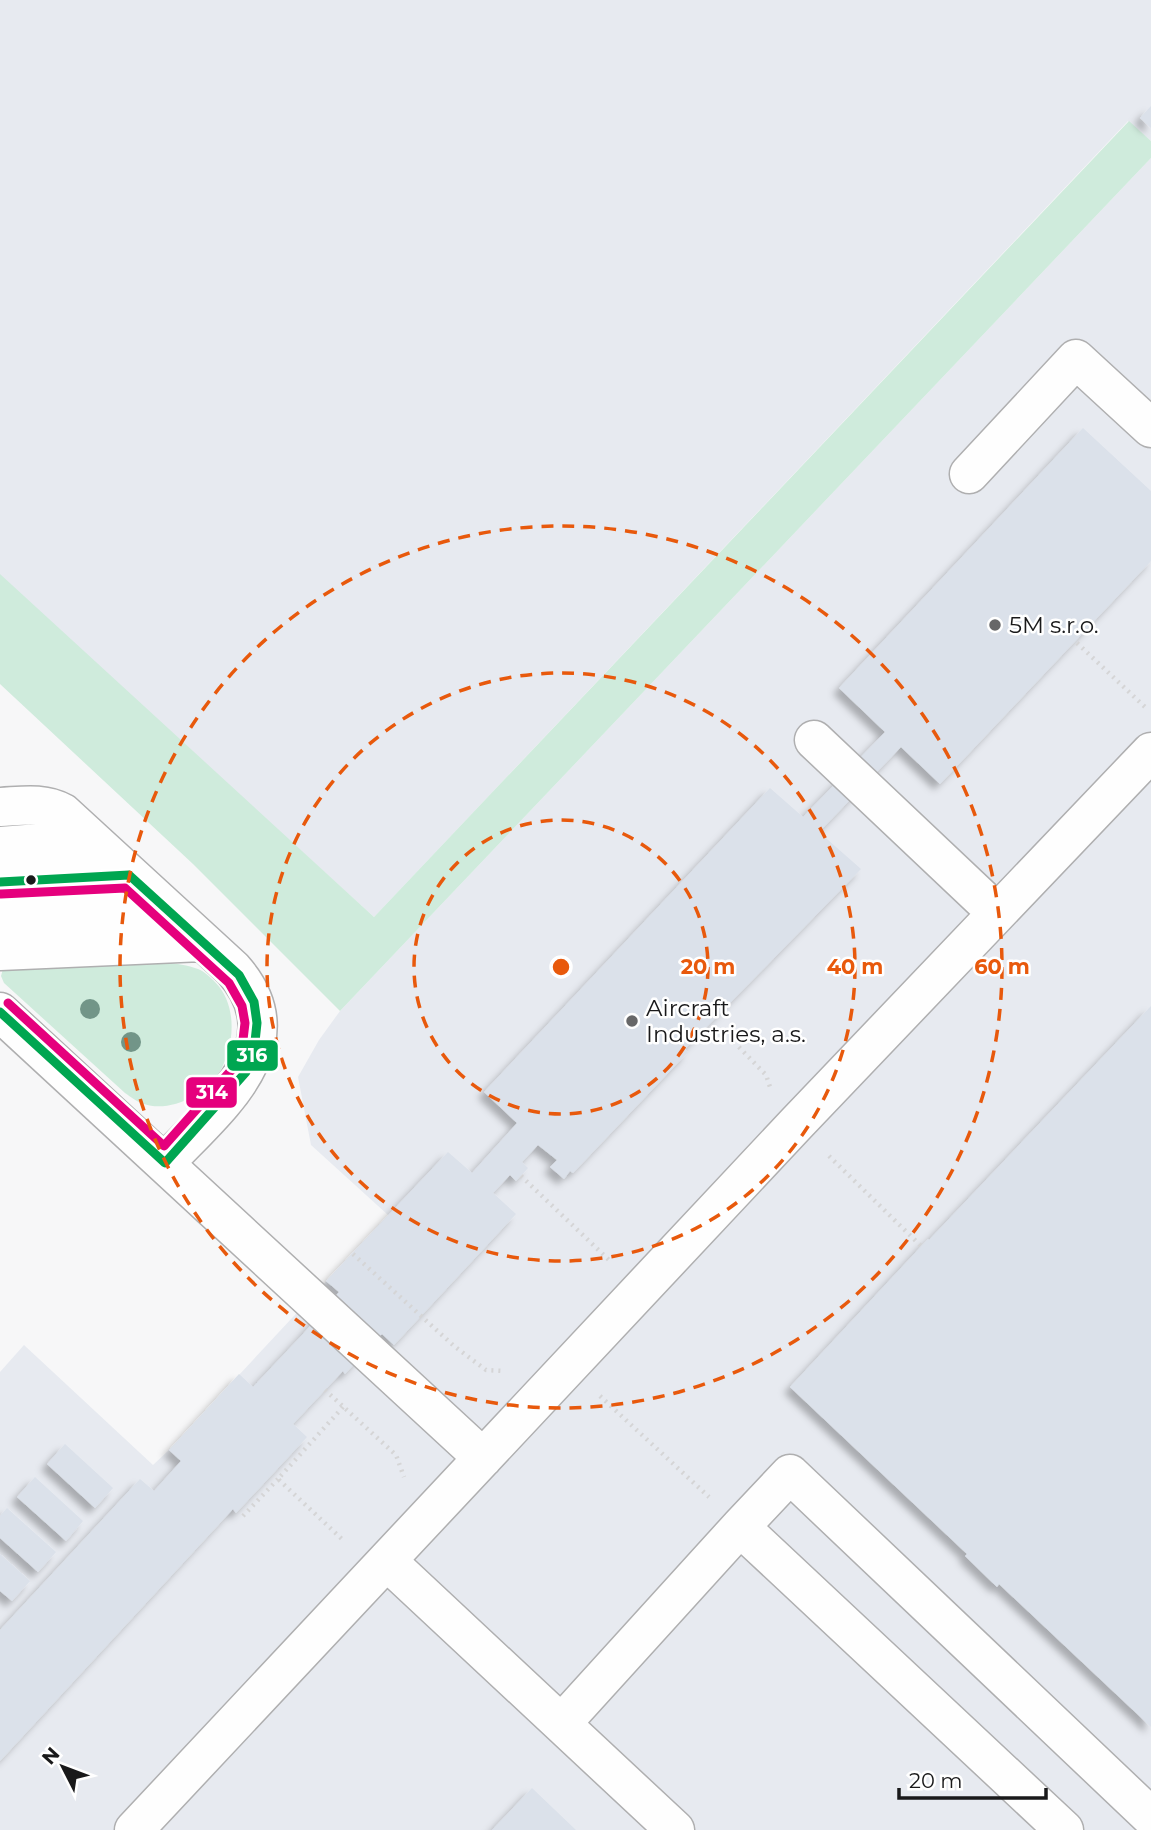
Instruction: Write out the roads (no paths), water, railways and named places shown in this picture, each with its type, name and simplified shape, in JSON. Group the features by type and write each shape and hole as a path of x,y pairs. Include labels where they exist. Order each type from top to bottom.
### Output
{"street":[{"path":"969,474 1076,359 1151,428"},
{"path":"814,740 997,913"},
{"path":"134,1830 1151,752"},
{"path":"0,807 37,806 54,808 63,813 233,969 250,992 257,1023 250,1062 240,1081 165,1163"},
{"path":"0,845 90,839"},
{"path":"0,882 129,874"},
{"path":"0,918 164,908"},
{"path":"0,951 202,942"},
{"path":"0,1012 483,1458"},
{"path":"562,1723 748,1533 790,1474 1151,1816"},
{"path":"748,1533 1064,1830"},
{"path":"388,1562 675,1830"}],"place":[{"name":"5M s.r.o.","path":"995,625"},
{"name":"Aircraft Industries, a.s.","path":"632,1021"}]}
